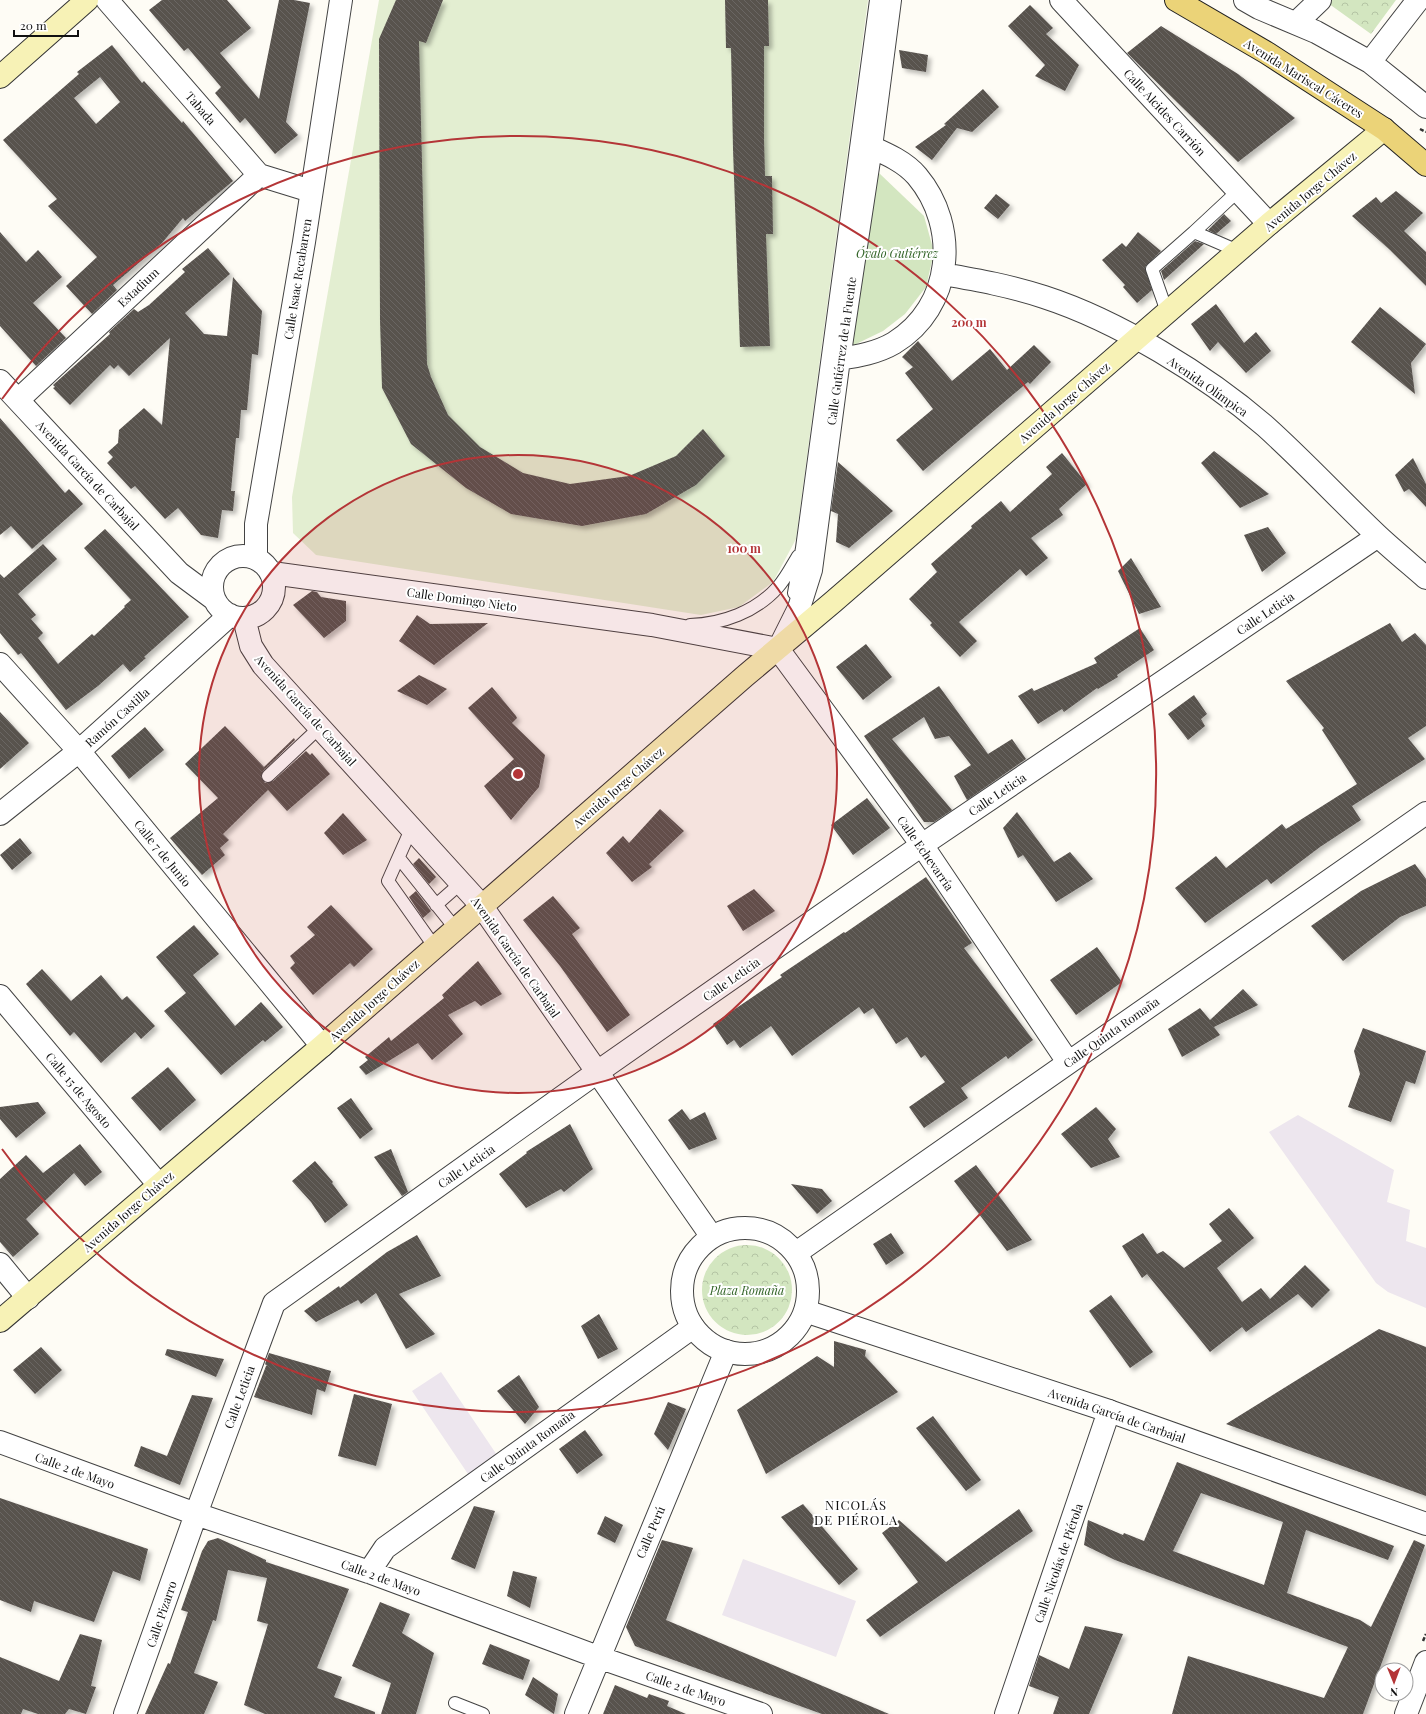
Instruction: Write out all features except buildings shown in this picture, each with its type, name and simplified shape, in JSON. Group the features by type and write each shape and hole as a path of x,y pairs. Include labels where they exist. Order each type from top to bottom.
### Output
{"main road":[{"path":"0,77 87,0"},
{"name":"Avenida Mariscal Cáceres","path":"1176,0 1267,53 1384,129 1426,165"},
{"name":"Avenida Jorge Chávez","path":"0,1321 322,1046 434,946 745,676 774,648 1269,224 1384,129"}],"street":[{"name":"Tabada","path":"107,0 259,174"},
{"name":"Calle Isaac Recabarren","path":"256,557 256,524 341,0"},
{"name":"Calle Gutiérrez de la Fuente","path":"774,648 800,608 811,570 839,359 871,146 890,0"},
{"name":"Calle Alcides Carrión","path":"1061,0 1269,224"},
{"path":"1246,0 1316,32 1370,62 1426,107"},
{"path":"1296,23 1320,0"},
{"path":"1370,62 1418,0"},
{"path":"839,359 868,354 894,343 917,324 933,301 943,274 946,247 942,221 932,196 916,175 900,162 871,146"},
{"path":"259,174 311,191"},
{"name":"Estadium","path":"18,400 259,174"},
{"name":"Avenida Olímpica","path":"943,274 989,282 1044,297 1101,320 1137,338 1204,380 1264,425 1311,468 1378,536 1426,578"},
{"name":"Avenida García de Carbajal","path":"0,381 179,572 214,599"},
{"name":"Calle Leticia","path":"196,1514 274,1303 596,1073 922,845 1378,536"},
{"path":"243,555 256,557 265,564 272,573 275,585 273,598 266,608 256,616 237,617 221,609 214,599 211,587 214,575 220,564 231,558 243,555"},
{"name":"Calle Domingo Nieto","path":"272,573 652,625 774,648"},
{"name":"Avenida García de Carbajal","path":"237,617 251,646 263,665 412,827 481,905 596,1073 712,1237"},
{"name":"Ramón Castilla","path":"0,814 79,751 237,617"},
{"name":"Calle Echevarría","path":"774,648 922,845 1068,1062"},
{"name":"Calle 7 de Junio","path":"0,664 79,751 322,1046"},
{"name":"Calle Quinta Romaña","path":"796,1253 1426,813"},
{"name":"Calle 15 de Agosto","path":"0,996 159,1185"},
{"path":"748,1227 766,1231 777,1237 796,1253 806,1271 809,1291 805,1311 796,1329 782,1342 765,1351 745,1354 726,1351 709,1343 693,1328 685,1311 682,1290 685,1269 696,1251 712,1237 729,1230 748,1227"},
{"path":"0,1264 28,1298"},
{"name":"Avenida García de Carbajal","path":"805,1311 1110,1411 1426,1524"},
{"name":"Calle Quinta Romaña","path":"369,1572 385,1548 693,1328"},
{"name":"Calle Perú","path":"576,1714 598,1657 726,1351"},
{"name":"Calle Nicolás de Piérola","path":"1006,1714 1110,1411"},
{"name":"Calle 2 de Mayo","path":"0,1442 196,1514 369,1572 598,1657 762,1714"},
{"name":"Calle Pizarro","path":"125,1714 196,1514"},
{"path":"1406,1714 1426,1662"}],"lane":[{"name":"Calle Gutiérrez de la Fuente","path":"802,548 876,0"},
{"path":"1167,312 1152,269 1238,191"},
{"path":"1194,232 1238,251"},
{"name":"Calle Domingo Nieto","path":"652,625 703,624 732,618 755,606 778,588 802,548"},
{"name":"Avenida Jorge Chávez","path":"774,648 794,591 802,548"},
{"path":"268,776 320,727"},
{"path":"412,827 388,881 434,946"},
{"path":"398,858 455,928"},
{"path":"436,905 461,883"},
{"path":"455,1703 483,1714"}],"shaded area":[{"path":"1298,1115 1394,1170 1387,1202 1410,1210 1406,1241 1426,1248 1426,1308 1388,1292 1376,1283 1269,1132"},
{"path":"441,1372 499,1458 470,1477 412,1391"},
{"path":"743,1559 856,1601 836,1657 722,1615"}],"green space":[{"path":"379,0 868,0 796,539 773,582 739,607 701,615 316,555 293,533 292,497"},
{"path":"1396,0 1371,34 1325,1"},
{"name":"Óvalo Gutiérrez","path":"879,173 924,216 934,252 926,287 905,314 883,331 852,346 873,176"},
{"name":"Plaza Romaña","path":"738,1245 756,1245 772,1252 785,1265 792,1281 792,1299 785,1315 772,1328 756,1335 738,1335 722,1328 709,1315 702,1299 702,1281 709,1265 722,1252"}],"district":[{"name":"NICOLÁS DE PIÉROLA","path":"856,1512"}]}
